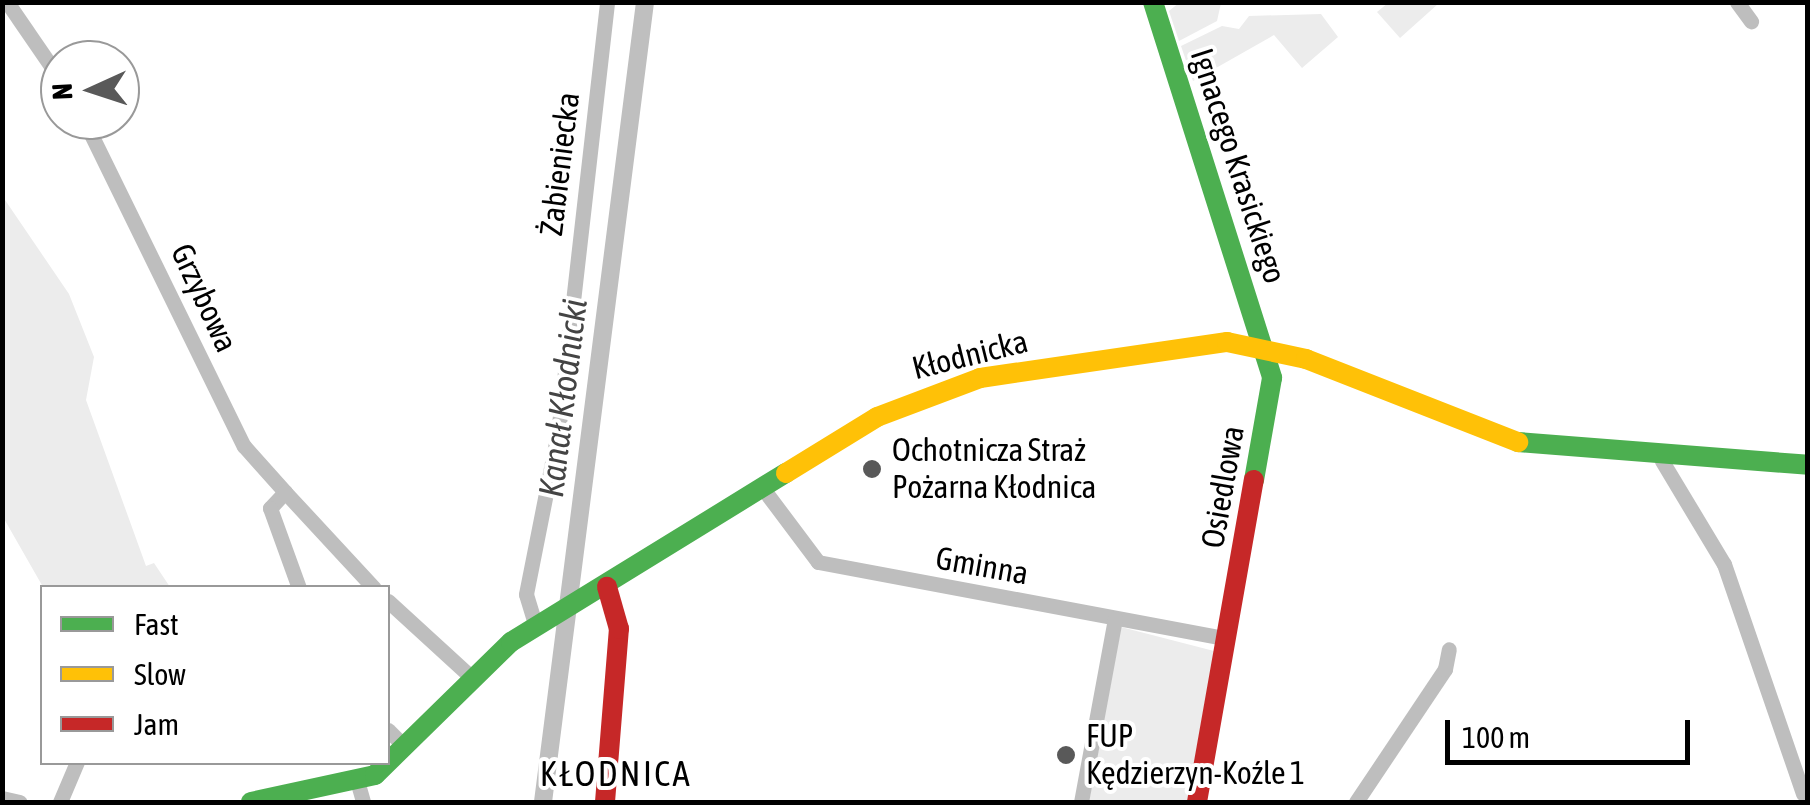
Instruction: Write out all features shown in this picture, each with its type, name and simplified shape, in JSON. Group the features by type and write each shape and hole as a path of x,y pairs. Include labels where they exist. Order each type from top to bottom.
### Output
{"main road":[{"name":"Ignacego Krasickiego","path":"1153,2 1269,346"},
{"name":"Kłodnicka","path":"390,762 471,677 541,624 938,388 1174,346 1269,346 1509,441 1662,461 1808,465"},
{"name":"Osiedlowa","path":"1196,802 1272,378 1269,346"},
{"path":"605,802 619,629 607,587"},
{"name":"Kłodnicka","path":"251,802 361,793 387,765"}],"street":[{"path":"7,2 40,50"},
{"name":"Żabieniecka","path":"541,624 526,594 558,432 607,2"},
{"path":"1737,2 1752,21"},
{"name":"Grzybowa","path":"94,140 244,446 371,585"},
{"path":"1662,461 1724,564 1803,794"},
{"name":"Gminna","path":"764,490 818,562 1226,638"},
{"path":"285,492 270,508 298,585"},
{"path":"390,603 471,677"},
{"path":"1081,802 1114,618"},
{"path":"1356,802 1445,669 1449,649"},
{"path":"390,732 404,747"},
{"path":"60,802 76,765"},
{"path":"2,798 20,802"}],"shaded area":[{"path":"1180,2 1221,3 1217,21 1179,41 1169,11"},
{"path":"1388,3 1438,4 1400,38 1377,12"},
{"path":"1321,14 1338,37 1302,68 1274,35 1193,81 1181,46 1222,26 1239,29 1249,16"},
{"path":"3,197 69,294 94,357 86,400 146,566 154,563 169,585 42,585 3,517"},
{"path":"1121,627 1214,651 1187,802 1089,802"}],"waterway":[{"name":"Kanał Kłodnicki","path":"543,802 645,2"}],"traffic: fast":[{"path":"1153,2 1272,378 1254,480"},
{"path":"1518,442 1808,465"},
{"path":"390,760 511,642 786,473"},
{"path":"251,802 375,775 385,765"}],"traffic: slow":[{"path":"786,473 877,417 980,378 1227,342 1306,359 1518,442"}],"traffic: jam":[{"path":"1197,802 1254,480"},
{"path":"605,802 619,629 607,587"}],"place":[{"name":"Ochotnicza Straż Pożarna Kłodnica","path":"872,469"},
{"name":"FUP Kędzierzyn-Koźle 1","path":"1066,755"}],"district":[{"name":"KŁODNICA","path":"616,773"}]}
